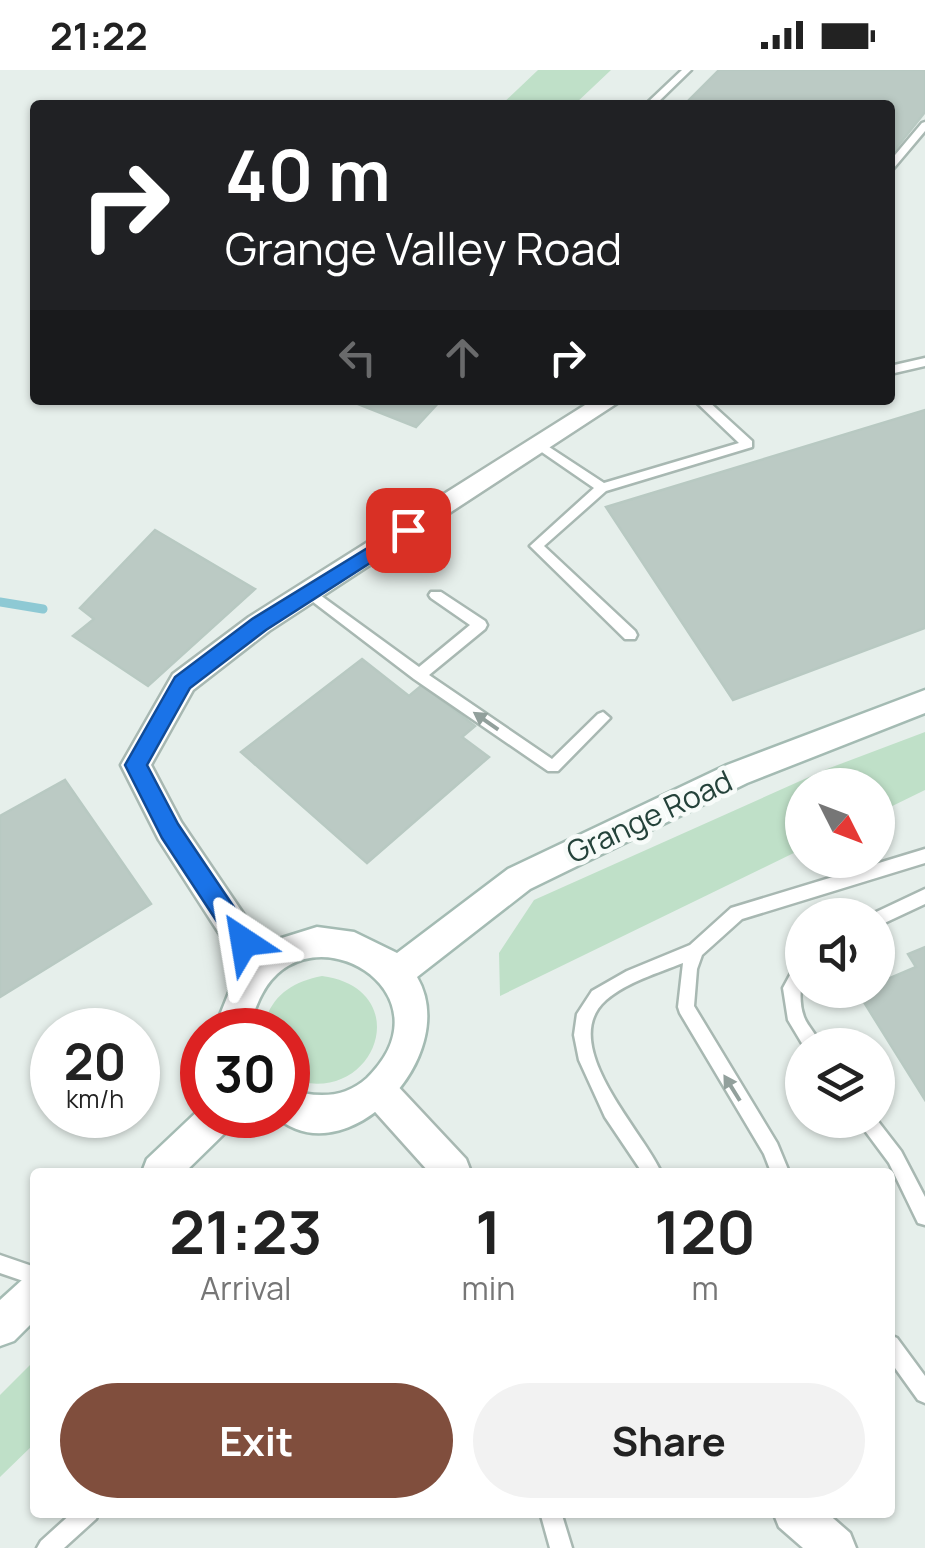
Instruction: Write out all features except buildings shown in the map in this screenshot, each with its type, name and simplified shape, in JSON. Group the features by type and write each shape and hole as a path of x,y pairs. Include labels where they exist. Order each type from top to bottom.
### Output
{"street":[{"path":"260,967 170,831 136,765 183,682 309,592 602,405"},
{"name":"Grange Road","path":"397,973 518,878 737,774 925,702"},
{"path":"236,1008 238,996 260,967 300,944 338,941 372,952 397,973 412,1009 410,1047 380,1092 346,1110 310,1114"},
{"path":"380,1092 449,1168"},
{"path":"164,1168 195,1138"},
{"path":"0,1327 30,1298"},
{"path":"801,1518 835,1548"}],"lane":[{"path":"655,100 688,70"},
{"path":"895,161 925,125"},
{"path":"895,369 925,362"},
{"path":"630,635 536,546 602,488 748,444 705,405"},
{"path":"539,446 602,488"},
{"path":"309,592 419,675 552,767 604,718"},
{"path":"419,675 480,625 436,595"},
{"path":"649,1168 588,1071 583,1020 595,998 696,950 737,913 921,863"},
{"path":"895,911 925,896"},
{"path":"696,950 689,969 686,1007 778,1168"},
{"path":"880,1138 895,1158 925,1216"},
{"path":"0,1264 30,1274"},
{"path":"895,1352 925,1393"},
{"path":"48,1548 81,1518"},
{"path":"552,1518 561,1548"}],"green space":[{"path":"538,70 611,70 579,100 506,100"},
{"path":"925,732 925,790 895,805 895,768 830,768"},
{"path":"785,788 785,857 500,996 499,953 534,900"},
{"path":"322,976 352,985 370,1002 377,1023 374,1044 363,1064 344,1078 310,1082 310,1008 270,1008 283,993"},
{"path":"30,1365 30,1448 0,1477 0,1395"}],"waterway":[{"path":"0,602 43,609"}],"route":[{"path":"244,942 170,831 136,765 183,682 259,624 408,530"}]}
